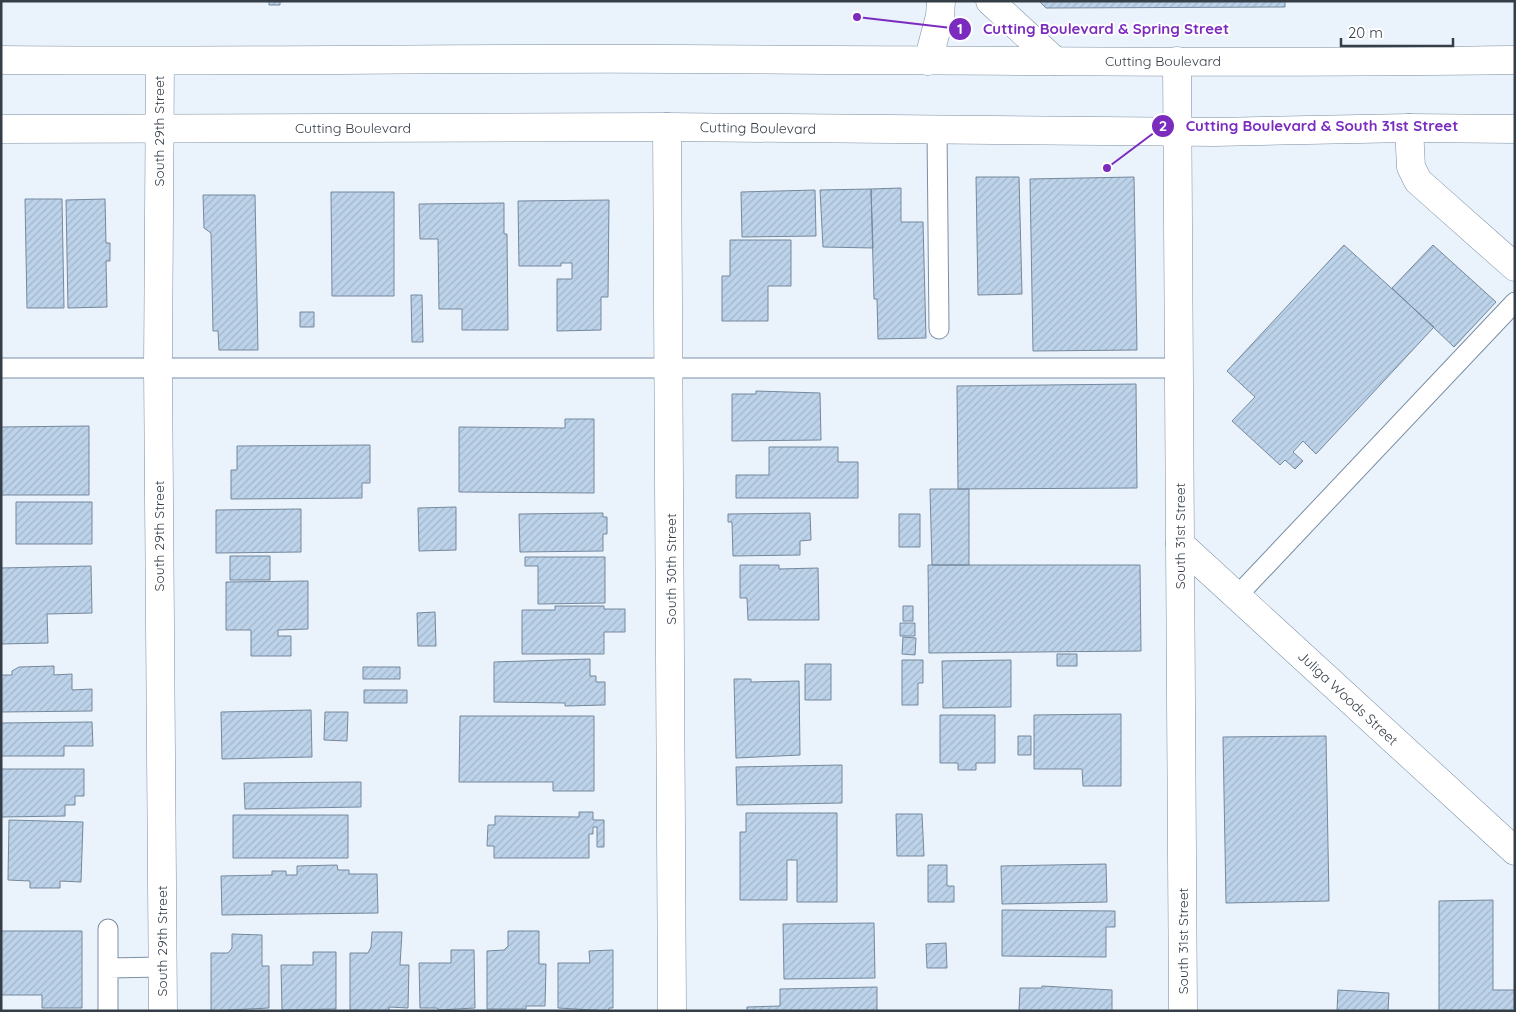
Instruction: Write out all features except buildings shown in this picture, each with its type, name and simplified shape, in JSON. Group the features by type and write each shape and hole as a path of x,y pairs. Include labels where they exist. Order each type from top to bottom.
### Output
{"street":[{"path":"928,61 940,16 941,1"},
{"path":"990,1 1055,61"},
{"name":"Cutting Boulevard","path":"1,60 1515,60"},
{"name":"South 29th Street","path":"160,61 158,368 162,1011"},
{"name":"South 31st Street","path":"1177,61 1183,1011"},
{"name":"Cutting Boulevard","path":"1,129 667,127 1177,131 1409,128 1515,129"},
{"name":"South 30th Street","path":"667,127 670,369 672,1011"},
{"path":"1409,128 1411,167 1418,181 1515,267"},
{"name":"Juliga Woods Street","path":"1180,544 1515,851"}],"lane":[{"path":"937,130 939,328"},
{"path":"1237,596 1515,302"},
{"path":"1,368 1179,368"},
{"path":"108,929 108,1009"},
{"path":"108,968 162,967"}],"place":[{"name":"Cutting Boulevard & Spring Street","path":"857,17"},
{"name":"Cutting Boulevard & South 31st Street","path":"1107,168"}]}
